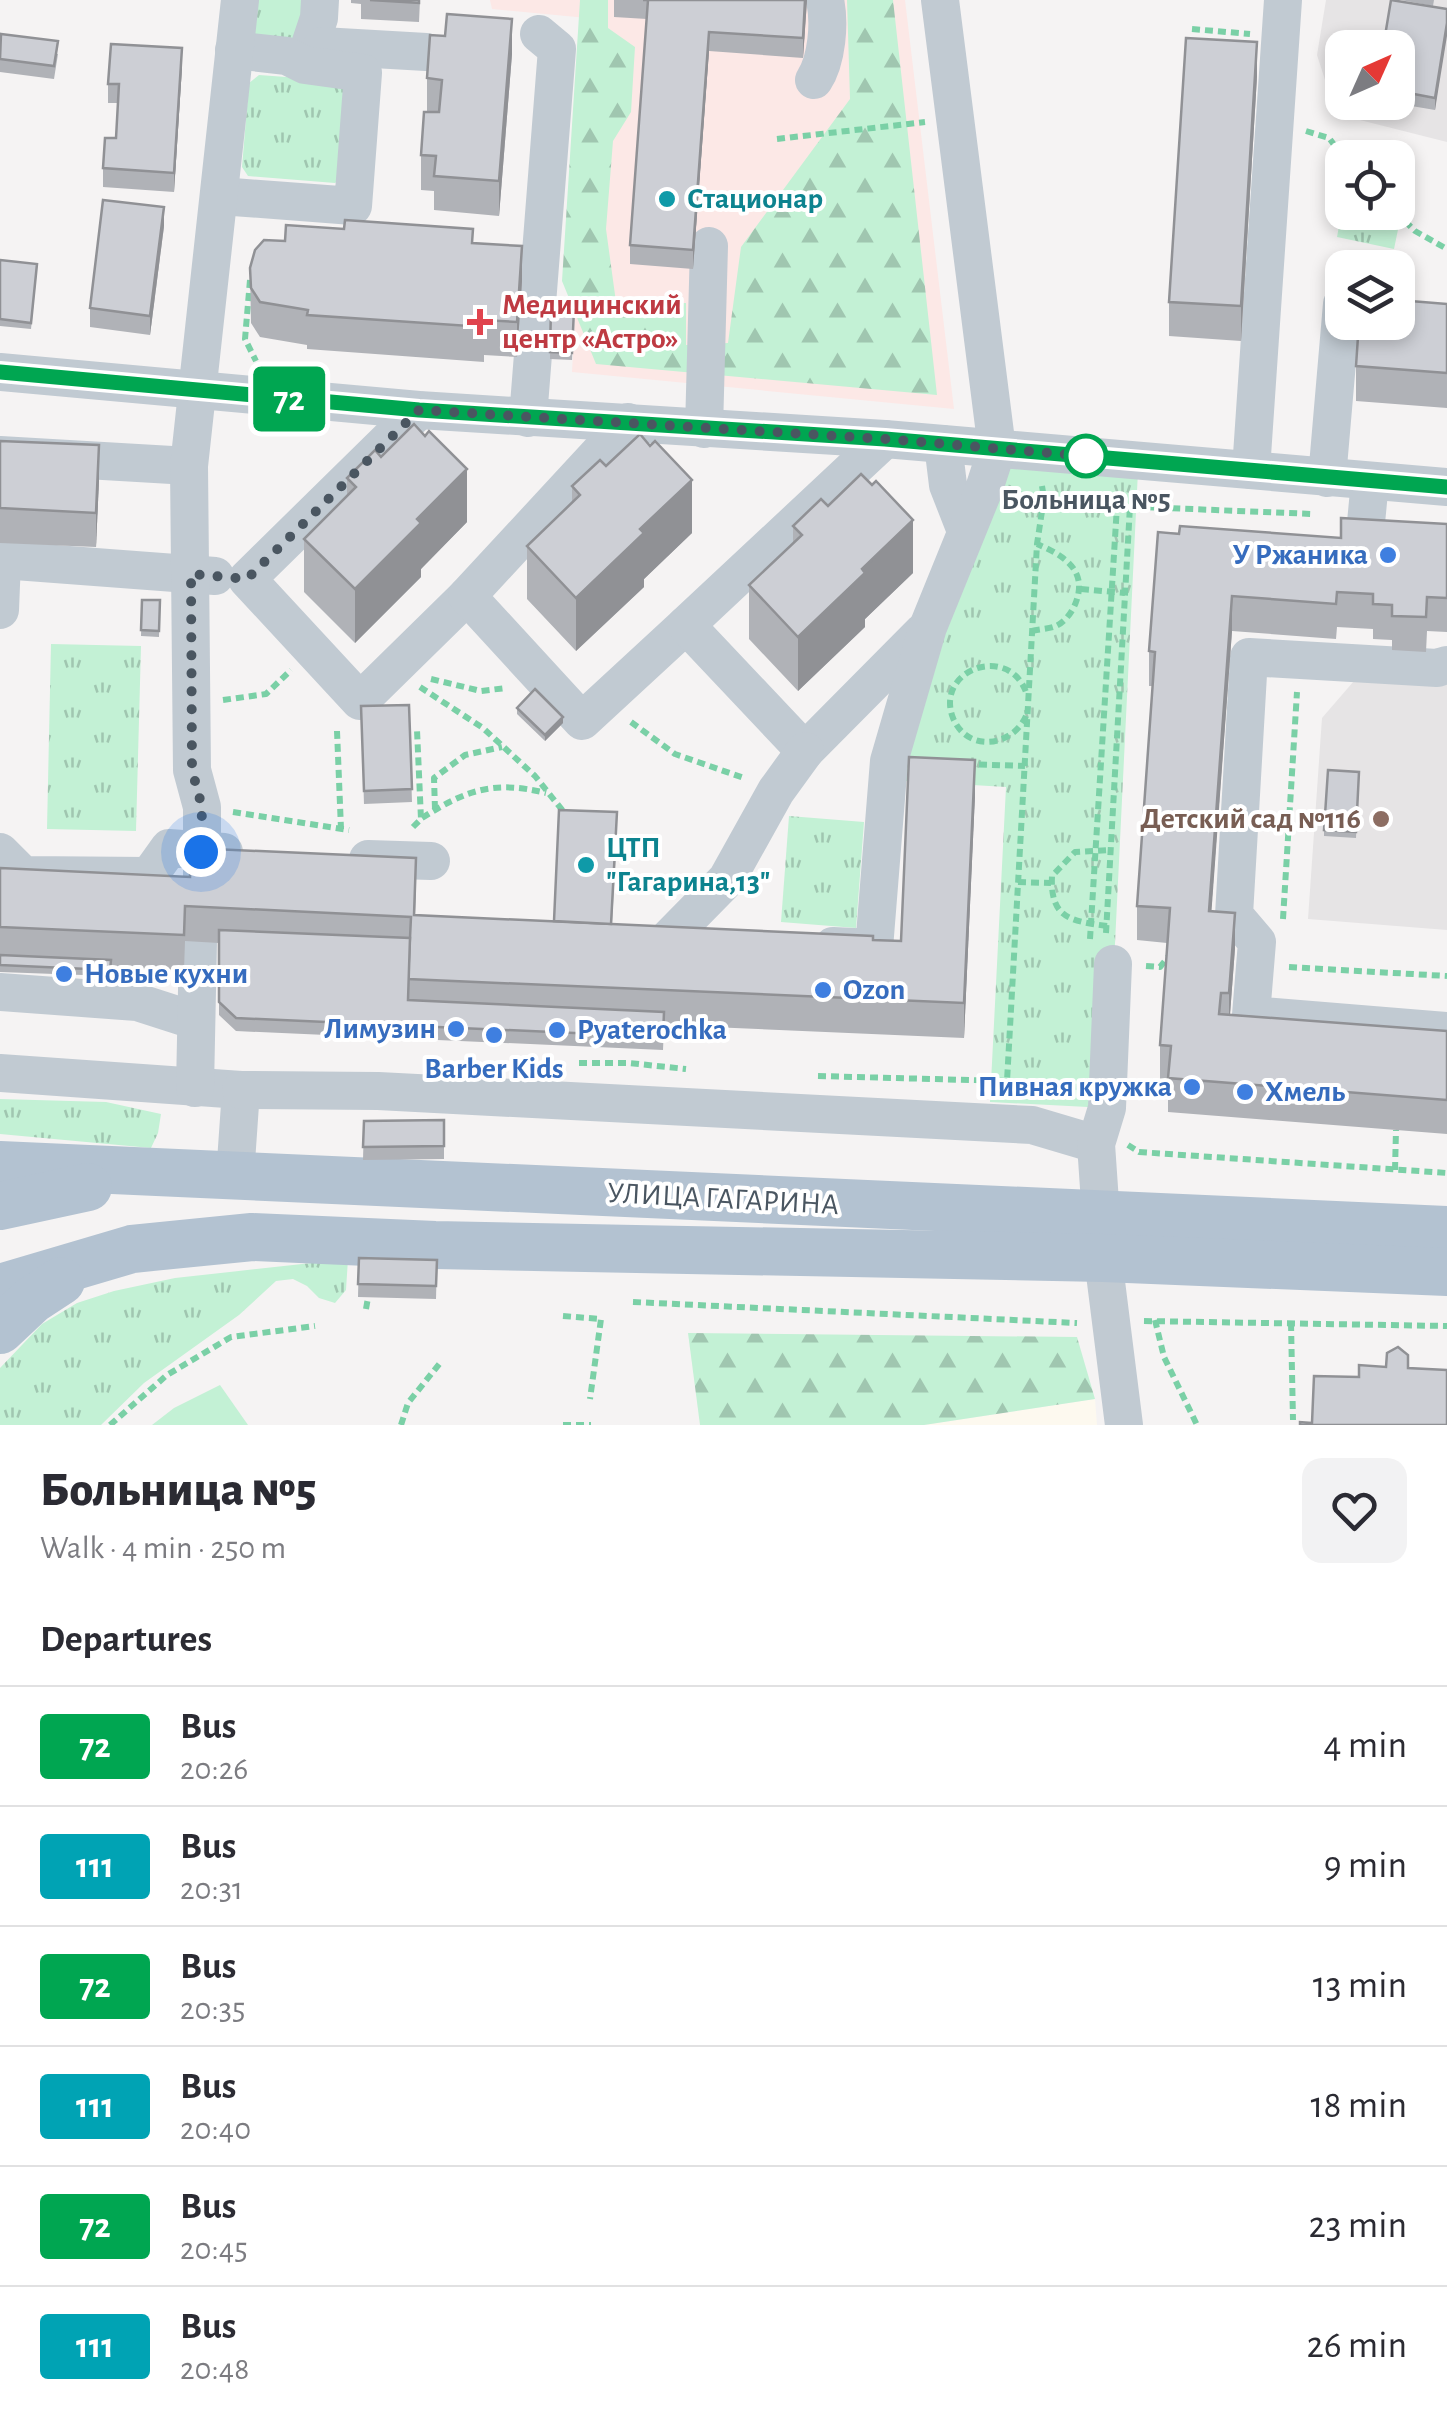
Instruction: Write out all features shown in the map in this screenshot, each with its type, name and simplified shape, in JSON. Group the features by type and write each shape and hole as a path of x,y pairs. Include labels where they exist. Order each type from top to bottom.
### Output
{"main road":[{"name":"УЛИЦА ГАГАРИНА","path":"0,1165 223,1175 1102,1237 1447,1272"},
{"path":"0,1206 67,1190 146,1178 223,1175"},
{"name":"УЛИЦА ГАГАРИНА","path":"132,1249 252,1237 454,1245 1447,1230"},
{"path":"0,1288 132,1249"},
{"path":"0,1330 32,1300 59,1282 132,1249"}],"street":[{"path":"201,867 202,807 192,770 189,466 240,0"},
{"path":"298,50 319,18 320,0"},
{"path":"814,80 822,68 825,0"},
{"path":"800,945 874,948 889,761 928,627 997,449 940,0"},
{"path":"1251,470 1282,18"},
{"path":"528,418 558,49 539,34"},
{"path":"234,50 426,52"},
{"path":"220,196 354,206 363,74 305,65 298,50"},
{"path":"704,429 709,246"},
{"path":"1327,478 1339,340"},
{"path":"0,372 419,410 885,439 1447,487"},
{"path":"247,579 419,410"},
{"path":"0,610 2,560 247,579 360,701 467,596 628,422"},
{"path":"467,596 582,721 885,439"},
{"path":"943,444 948,485 966,531"},
{"path":"0,455 189,466"},
{"path":"1363,554 1370,480"},
{"path":"686,625 805,750"},
{"path":"668,939 727,879 776,790 805,750 928,627"},
{"path":"1447,664 1438,668 1354,645 1299,660 1250,657 1234,915 1257,942 1252,1015 1447,1030"},
{"path":"344,839 418,848"},
{"path":"0,852 23,875 150,876 169,848 201,867 258,854"},
{"path":"628,938 706,940"},
{"path":"195,1088 198,942"},
{"path":"1103,955 1107,1108 1096,1144 1102,1237 1124,1425"},
{"path":"0,992 137,1002 196,1021"},
{"path":"0,1073 195,1088 378,1091 1032,1124 1096,1144"},
{"path":"223,1175 241,1090"}],"path":[{"path":"1192,30 1282,18"},
{"path":"1275,120 1330,140"},
{"path":"777,138 931,122"},
{"path":"1414,230 1447,250"},
{"path":"251,274 245,339 256,361"},
{"path":"1007,1081 1037,544 1044,498"},
{"path":"1103,955 1091,924 1118,506"},
{"path":"1103,955 1130,506"},
{"path":"1032,631 1057,626 1073,611 1081,589 1076,568 1058,553 1037,544"},
{"path":"1081,589 1126,592"},
{"path":"1282,928 1299,660"},
{"path":"990,665 1017,676 1028,704 1026,719 1017,731 990,743 962,732 950,704 953,689 962,676 974,668 990,665"},
{"path":"392,669 481,691 547,684"},
{"path":"392,669 482,728 574,824"},
{"path":"228,700 266,694"},
{"path":"598,706 642,727 675,754 776,790"},
{"path":"202,807 344,839 337,730"},
{"path":"417,730 421,819 418,848"},
{"path":"435,810 434,778 465,755 503,747"},
{"path":"947,763 1025,766"},
{"path":"421,819 459,795 486,788 523,788 549,794"},
{"path":"1106,926 1074,922 1050,896 1052,876 1075,852 1111,850"},
{"path":"1018,882 1052,883"},
{"path":"1160,967 1169,956"},
{"path":"1280,967 1447,976"},
{"path":"570,1064 629,1063 687,1069"},
{"path":"800,1075 1107,1088 1114,1137 1139,1152 1447,1174"},
{"path":"1395,1170 1396,1130"},
{"path":"366,1309 370,1285"},
{"path":"634,1302 1112,1324 1155,1320 1447,1326"},
{"path":"563,1316 601,1319 590,1399"},
{"path":"1155,1320 1164,1357 1197,1425"},
{"path":"1291,1323 1293,1420"},
{"path":"110,1425 167,1376 232,1338 315,1326"},
{"path":"401,1425 408,1403 440,1363"},
{"path":"563,1425 592,1425"}],"shaded area":[{"name":"Больница №5","path":"490,0 905,0 954,409 572,372 575,315 570,314 587,18 492,9"},
{"path":"1326,0 1447,0 1447,142 1360,120 1415,120 1415,30 1325,30 1325,80 1317,55"},
{"name":"Детский сад №116","path":"1354,681 1447,685 1447,930 1308,919 1322,718"},
{"path":"1095,1399 1097,1425 924,1425"}],"green space":[{"path":"245,0 307,0 299,41 248,40"},
{"path":"580,0 608,0 608,28 635,47 631,112 613,141 606,229 616,302 686,303 686,345 728,343 741,247 850,99 847,0 893,0 937,395 596,364 562,281"},
{"path":"259,75 341,81 350,91 343,177 335,183 248,176 242,167 249,83"},
{"path":"1338,230 1398,230 1394,249 1337,237"},
{"path":"1005,460 1138,471 1107,1108 990,1102 1006,787 889,780"},
{"path":"51,644 141,646 136,831 47,829"},
{"path":"789,816 864,822 856,928 781,922"},
{"path":"0,1099 106,1102 161,1114 151,1148 0,1134"},
{"path":"348,1259 346,1290 335,1303 319,1298 293,1279 276,1281 239,1315 144,1383 101,1425 0,1425 0,1368 42,1324 77,1303 175,1278"},
{"path":"688,1333 1077,1337 1095,1399 924,1425 700,1425"},
{"path":"220,1385 248,1425 152,1425 174,1408"}],"building":[{"path":"370,0 419,0 419,3"},
{"name":"Стационар","path":"648,0 805,0 803,38 709,32 693,250 630,245"},
{"path":"1391,0 1447,9 1435,98 1415,94 1415,30 1386,30"},
{"path":"447,14 512,19 499,181 434,176 436,156 421,155 424,112 439,112 442,80 427,78 430,35 445,36"},
{"path":"1,34 58,41 54,66 0,59"},
{"path":"1186,38 1257,42 1241,306 1169,302"},
{"path":"111,44 182,48 174,173 103,168 105,138 116,138 119,84 108,84"},
{"path":"103,200 164,207 150,316 90,308"},
{"path":"345,220 473,229 472,243 522,246 517,322 484,320 484,327 307,315 308,310 260,302 251,288 250,268 255,250 264,240 285,241 286,225 344,229"},
{"path":"0,260 37,264 31,323 0,319"},
{"path":"1415,301 1447,304 1447,373 1356,366 1358,340 1415,340"},
{"path":"551,308 574,309 572,353 550,352"},
{"path":"414,424 425,436 429,431 467,469 417,519 421,523 355,589 304,539 356,487 347,478 375,450 381,457"},
{"path":"640,434 650,446 655,441 692,480 576,598 527,546 580,495 572,486 600,460 606,466"},
{"path":"0,441 99,445 96,513 0,508"},
{"path":"861,474 872,485 876,481 913,520 798,637 749,585 802,535 793,526 821,499 828,506"},
{"path":"1341,518 1447,524 1447,598 1427,597 1426,617 1392,616 1392,605 1373,604 1373,594 1337,592 1336,604 1232,596 1209,911 1235,913 1229,993 1221,993 1219,1014 1447,1031 1447,1100 1168,1078 1171,1046 1160,1045 1170,908 1137,906 1155,652 1149,651 1158,532 1179,534 1180,526 1341,538"},
{"path":"142,600 160,600 159,631 141,630"},
{"path":"535,689 563,717 545,735 517,708"},
{"path":"409,705 412,789 364,791 361,706"},
{"path":"909,757 975,760 964,1003 408,979 411,917 185,906 184,935 0,927 0,868 190,877 191,848 416,858 414,915 873,936 873,940 901,941"},
{"path":"1328,770 1359,772 1356,832 1324,830"},
{"name":"ЦТП \"Гагарина,13\"","path":"559,810 617,812 611,924 554,921"},
{"path":"219,930 410,938 408,1000 664,1012 663,1037 236,1018 219,1002"},
{"path":"0,955 111,960 110,970 0,965"},
{"path":"444,1120 444,1146 363,1147 364,1121"},
{"path":"359,1258 437,1260 436,1286 358,1284"},
{"path":"1398,1347 1408,1355 1408,1368 1447,1370 1447,1425 1300,1425 1312,1423 1314,1376 1359,1377 1359,1365 1386,1367 1387,1353"}],"bus line":[{"name":"72","path":"0,372 419,410 885,439 1447,487"}],"place":[{"name":"Стационар","path":"667,199"},
{"name":"Медицинский центр «Астро»","path":"480,322"},
{"name":"Больница №5","path":"1086,456"},
{"name":"У Ржаника","path":"1388,555"},
{"name":"Детский сад №116","path":"1381,819"},
{"name":"ЦТП \"Гагарина,13\"","path":"586,865"},
{"name":"Новые кухни","path":"64,974"},
{"name":"Ozon","path":"823,990"},
{"name":"Лимузин","path":"456,1029"},
{"name":"Pyaterochka","path":"557,1030"},
{"name":"Barber Kids","path":"494,1035"},
{"name":"Пивная кружка","path":"1192,1087"},
{"name":"Хмель","path":"1245,1092"}],"route":[{"path":"201,852 202,807 192,770 191,574 247,579 419,410 885,439 1086,456"}]}
